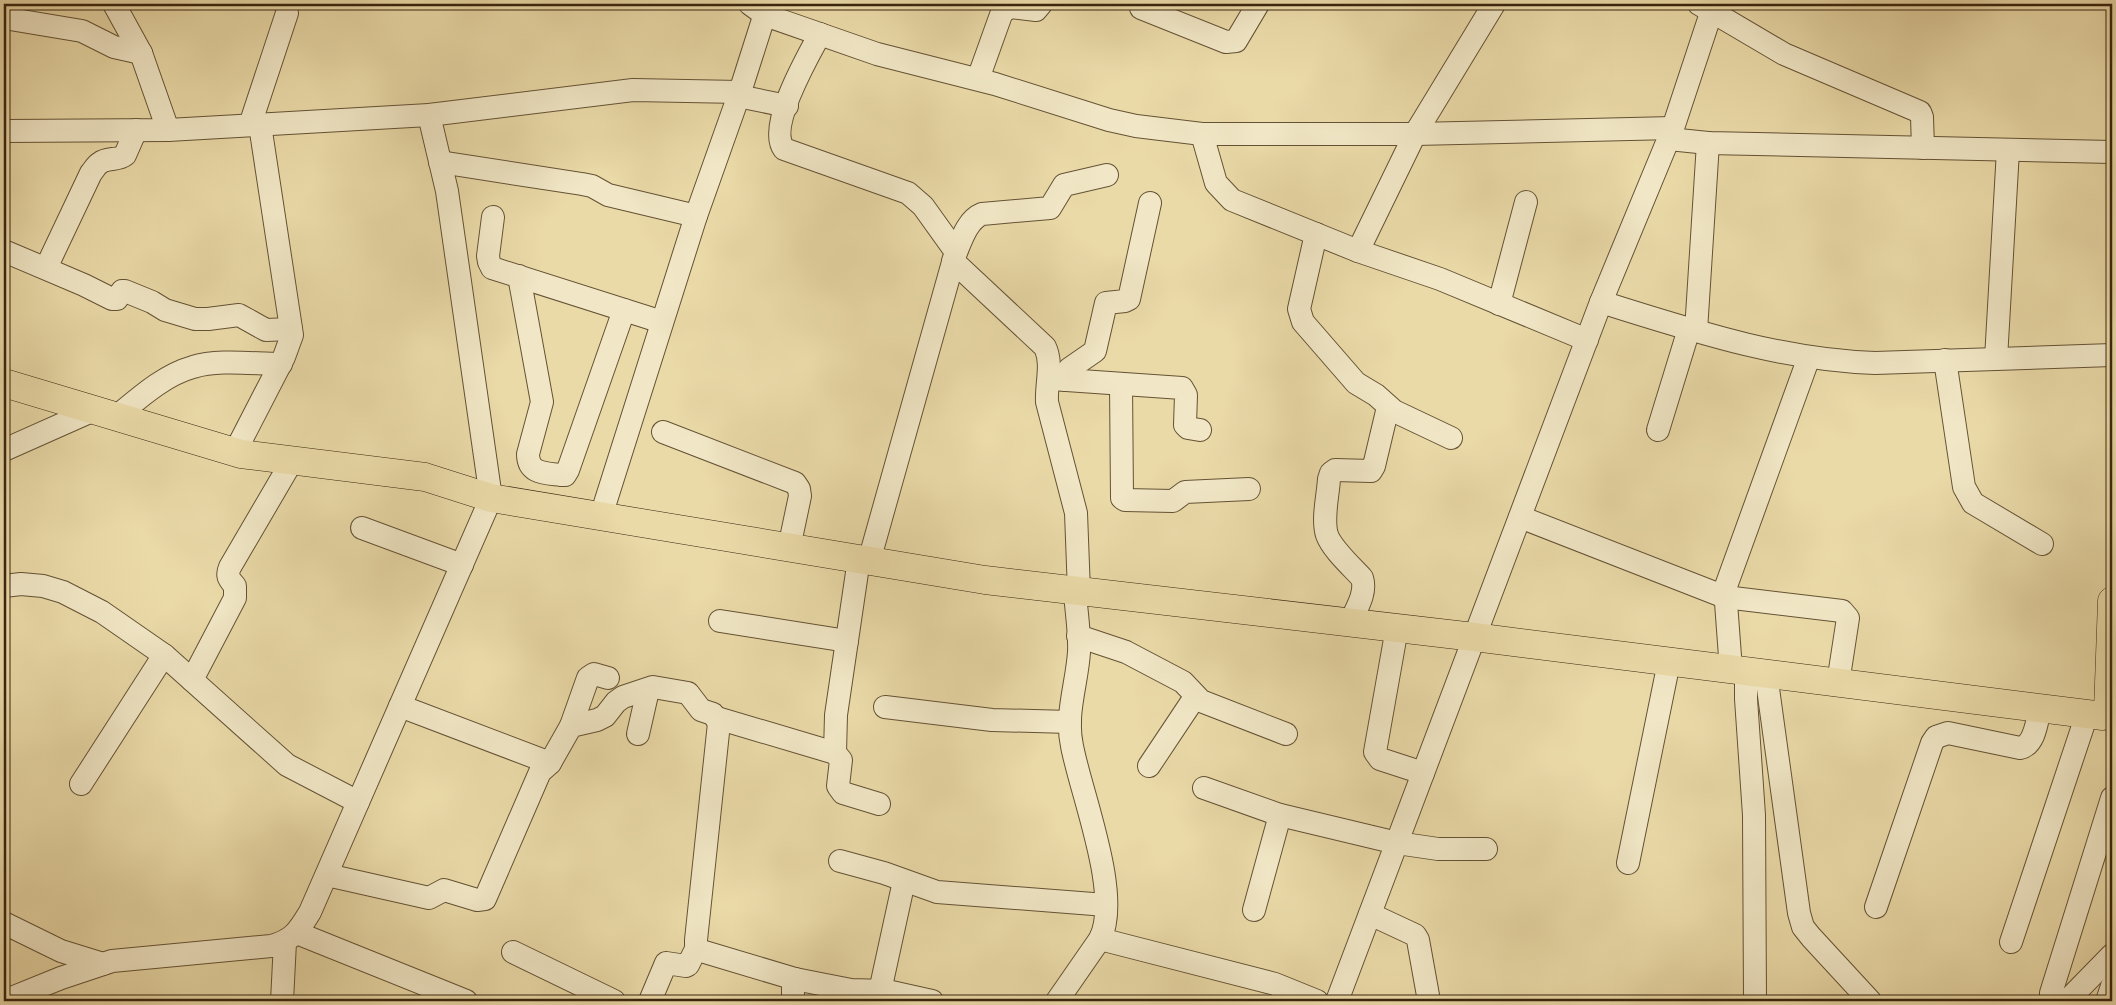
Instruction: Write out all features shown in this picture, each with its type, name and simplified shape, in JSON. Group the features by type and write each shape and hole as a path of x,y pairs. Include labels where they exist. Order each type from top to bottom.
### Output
{"main road":[{"path":"4,383 235,452 425,477 491,498 985,580 1474,637 2102,715 2112,602"}],"street":[{"path":"114,4 141,53 168,130"},
{"path":"978,79 1002,12 999,6 1036,10 1041,4"},
{"path":"1142,8 1178,13 1226,42 1232,42 1236,41 1258,4"},
{"path":"1358,251 1415,134 1494,4"},
{"path":"1337,1001 1586,340 1671,134 1707,6 1784,54 1920,112 1922,117 1923,148"},
{"path":"601,516 696,216 739,94 761,8 820,34 877,54 978,79 1109,120 1202,134 1671,134 1708,143 2112,152"},
{"path":"235,452 291,343 291,328 255,125 287,13"},
{"path":"4,18 82,31 114,46 141,53"},
{"path":"820,34 799,72 787,106 778,137 784,149 908,193 923,206 955,256 1045,347 1056,379"},
{"path":"4,131 168,130 429,115 633,90 739,94 787,106"},
{"path":"282,1001 291,938 310,912 491,498 448,201 429,115"},
{"path":"46,268 91,173 105,160 122,158 136,130"},
{"path":"1202,134 1216,183 1232,200 1358,251 1440,279 1586,340"},
{"path":"1658,430 1692,330 1708,143"},
{"path":"1996,359 2008,150"},
{"path":"440,162 592,186 608,195 696,216"},
{"path":"879,804 840,790 838,786 840,760 835,753 836,715 847,641 864,560 955,256 968,226 977,216 988,213 1050,208 1064,186 1107,175"},
{"path":"1499,304 1526,202"},
{"path":"1057,1001 1105,929 1106,893 1094,830 1072,746 1070,722 1078,658 1076,513 1049,417 1047,402 1056,379 1095,351 1106,303 1121,302 1129,299 1150,203"},
{"path":"493,217 489,262 492,268 662,322"},
{"path":"1316,234 1299,308 1303,322 1352,380 1376,395 1388,407 1451,438"},
{"path":"4,251 46,268 112,299 117,299 125,291 152,302 165,310 195,319 239,315 266,330 291,328"},
{"path":"519,276 542,402 528,454 528,461 536,471 565,475 568,470 624,310"},
{"path":"1601,302 1758,348 1836,362 1875,363 2112,355"},
{"path":"1809,357 1729,578 1725,597 1748,672 1799,913 1804,927 1870,1001"},
{"path":"1945,360 1964,487 1968,496 1973,503 2042,544"},
{"path":"4,450 105,414 194,366 211,364 280,364"},
{"path":"1056,379 1182,388 1186,395 1185,425 1188,428 1200,430"},
{"path":"1120,384 1122,498 1125,500 1173,501 1185,492 1249,489"},
{"path":"1350,623 1364,591 1364,584 1362,578 1331,543 1327,535 1326,525 1331,473 1335,470 1371,471 1374,466 1388,407"},
{"path":"663,432 795,483 800,496 789,548"},
{"path":"192,680 235,598 235,586 228,578 227,573 292,461"},
{"path":"1520,517 1725,597 1846,614 1848,618 1838,683"},
{"path":"362,528 462,565"},
{"path":"4,586 21,584 43,586 63,592 102,612 164,655 287,765 358,802"},
{"path":"720,622 847,641"},
{"path":"1397,628 1374,752 1380,759 1423,773"},
{"path":"1078,636 1126,652 1183,682 1195,697 1286,734"},
{"path":"81,784 164,655"},
{"path":"1628,863 1669,662"},
{"path":"1748,672 1746,699 1754,815 1755,1001"},
{"path":"327,874 429,898 444,890 477,900 485,899 540,772 550,764 567,736 588,678 594,674 608,678"},
{"path":"571,726 597,720 605,716 616,702 623,697 657,687 688,694 701,710 717,718 835,753"},
{"path":"638,734 648,690"},
{"path":"1149,766 1195,697"},
{"path":"400,706 550,764"},
{"path":"885,707 992,720 1070,722"},
{"path":"1876,907 1932,743 1936,737 1948,733 2020,748 2026,747 2030,742 2040,708"},
{"path":"2011,942 2102,715"},
{"path":"650,1001 666,963 688,965 697,947 696,940 719,723 717,718"},
{"path":"1204,788 1280,815 1397,843 1438,849 1486,849"},
{"path":"2051,1001 2051,993 2112,798"},
{"path":"1254,910 1280,815"},
{"path":"840,861 937,892 1106,906"},
{"path":"880,990 904,881"},
{"path":"1370,914 1415,935 1420,949 1429,1001"},
{"path":"4,923 61,951 103,964"},
{"path":"4,1001 61,978 112,961 271,946 291,938 466,1001"},
{"path":"1100,939 1275,984 1317,1001"},
{"path":"697,947 704,952 795,979 851,990 880,990 907,994 932,1001"},
{"path":"513,952 614,1001"},
{"path":"2067,1001 2112,955"},
{"path":"793,1001 795,979"},
{"path":"2107,1001 2112,986"}]}
